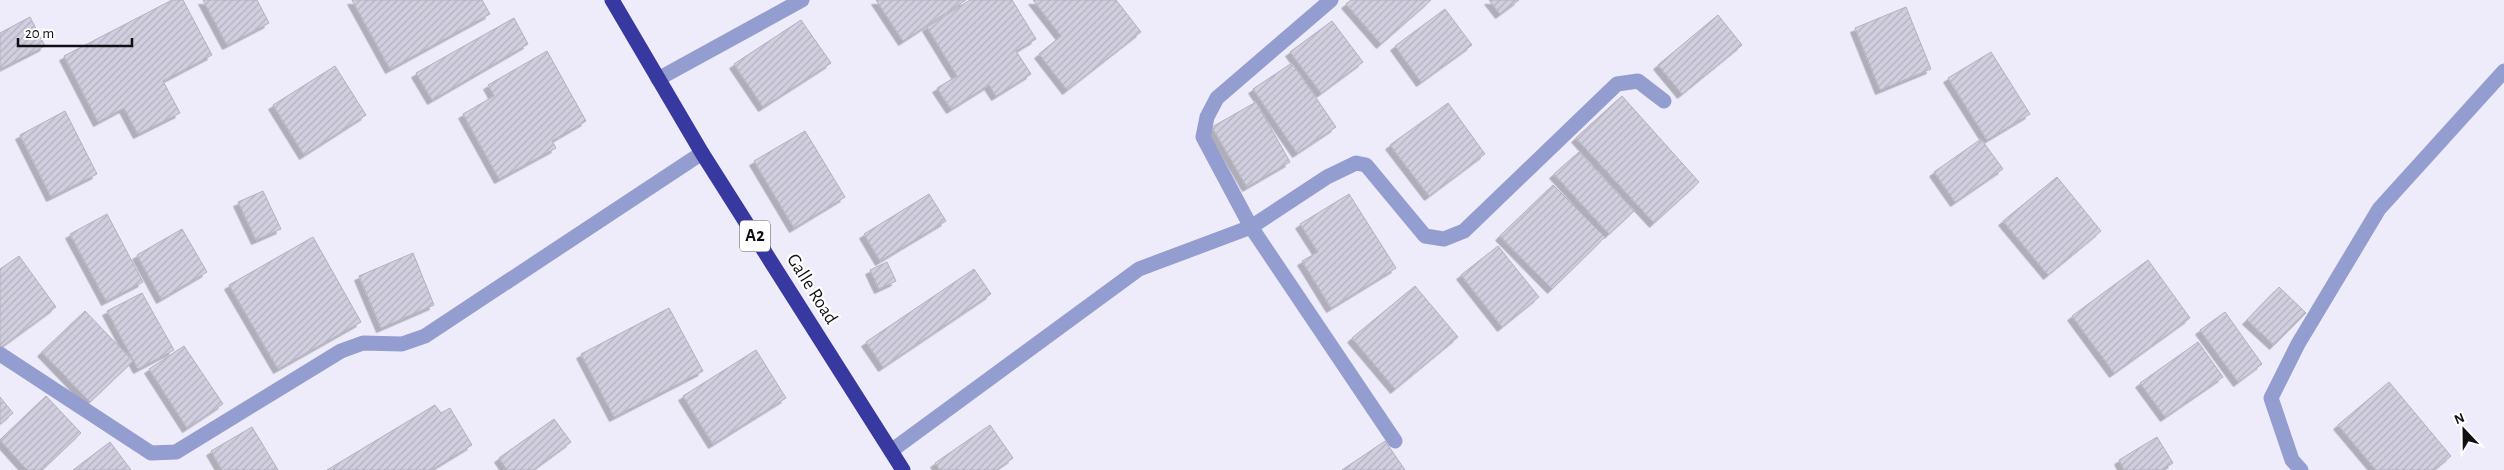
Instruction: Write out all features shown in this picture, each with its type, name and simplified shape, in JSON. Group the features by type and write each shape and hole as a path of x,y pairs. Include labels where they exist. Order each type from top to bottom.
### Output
{"highway":[{"name":"Galle Road","path":"612,0 702,153 903,470"}],"street":[{"path":"658,79 802,0"},
{"path":"1331,0 1217,98 1207,117 1203,137 1251,227 1395,441"},
{"path":"2302,470 2292,460 2271,398 2298,344 2379,209 2504,71"},
{"path":"890,451 1140,270 1251,227 1327,177 1356,164 1366,165 1425,236 1444,239 1464,231 1617,84 1638,81 1664,101"},
{"path":"0,354 151,453 176,452 341,351 363,343 402,344 425,336 702,153"}],"building":[{"path":"172,0 183,0 212,55 163,81 180,113 138,134 124,108 98,122 64,56"},
{"path":"203,0 257,0 269,23 227,45"},
{"path":"352,0 482,0 490,14 390,69"},
{"path":"876,0 966,0 903,41"},
{"path":"970,0 1012,0 1036,39 1016,51 1031,74 996,96 989,85 951,109 937,88 957,76 927,27"},
{"path":"1033,0 1116,0 1141,32 1067,90 1039,54 1061,36"},
{"path":"1351,0 1431,0 1381,44 1346,4"},
{"path":"1489,0 1519,0 1500,14"},
{"path":"1906,7 1931,69 1880,90 1855,28"},
{"path":"1445,9 1472,45 1421,82 1395,46"},
{"path":"1718,15 1742,45 1682,94 1658,65"},
{"path":"30,17 45,46 0,69 0,33"},
{"path":"514,18 528,44 432,100 416,73"},
{"path":"801,20 831,63 763,107 734,64"},
{"path":"1332,21 1363,62 1321,93 1290,52"},
{"path":"547,51 586,121 552,141 556,148 499,179 463,114 494,96 488,85"},
{"path":"1991,52 2030,114 1987,140 1948,78"},
{"path":"1292,63 1336,127 1297,153 1253,89"},
{"path":"335,66 366,115 304,155 273,105"},
{"path":"1622,96 1699,182 1654,223 1576,138"},
{"path":"1256,102 1290,162 1247,187 1212,127"},
{"path":"1448,103 1485,154 1429,196 1390,145"},
{"path":"65,111 97,174 51,197 20,135"},
{"path":"805,131 845,197 794,228 754,161"},
{"path":"1981,139 2003,169 1955,202 1934,172"},
{"path":"1579,152 1634,211 1609,234 1554,174"},
{"path":"2057,177 2101,231 2048,275 2003,221"},
{"path":"1553,185 1605,237 1552,289 1500,236"},
{"path":"263,191 281,229 256,240 238,202"},
{"path":"929,194 946,221 880,261 864,234"},
{"path":"1349,194 1396,268 1331,308 1302,261 1318,252 1300,224"},
{"path":"107,214 143,282 106,301 70,234"},
{"path":"182,229 207,272 161,299 137,255"},
{"path":"313,237 361,322 278,369 229,285"},
{"path":"1498,246 1539,297 1502,327 1461,275"},
{"path":"413,253 434,305 381,328 359,276"},
{"path":"19,256 56,307 0,348 0,269"},
{"path":"2148,260 2190,318 2114,373 2072,316"},
{"path":"887,262 896,281 879,289 870,270"},
{"path":"974,269 991,294 883,367 866,342"},
{"path":"1415,286 1458,337 1395,389 1352,338"},
{"path":"2279,287 2306,313 2274,345 2247,320"},
{"path":"142,293 174,350 138,369 107,311"},
{"path":"669,308 703,371 614,417 581,354"},
{"path":"85,311 133,361 90,402 42,352"},
{"path":"2225,312 2262,364 2238,382 2200,330"},
{"path":"2198,342 2223,377 2165,417 2140,383"},
{"path":"184,346 223,404 187,428 149,369"},
{"path":"756,350 786,398 713,444 683,396"},
{"path":"2389,382 2451,456 2434,470 2376,470 2338,425"},
{"path":"46,396 81,433 42,470 27,470 0,440"},
{"path":"0,397 13,413 0,424"},
{"path":"435,405 441,413 450,408 472,445 431,470 327,470"},
{"path":"554,419 571,442 533,470 507,470 499,458"},
{"path":"990,425 1013,458 996,470 940,470 935,463"},
{"path":"252,427 278,470 222,470 211,451"},
{"path":"2157,437 2173,463 2161,470 2124,470 2119,460"},
{"path":"1385,441 1405,470 1342,470"},
{"path":"110,442 131,470 73,470"}]}
